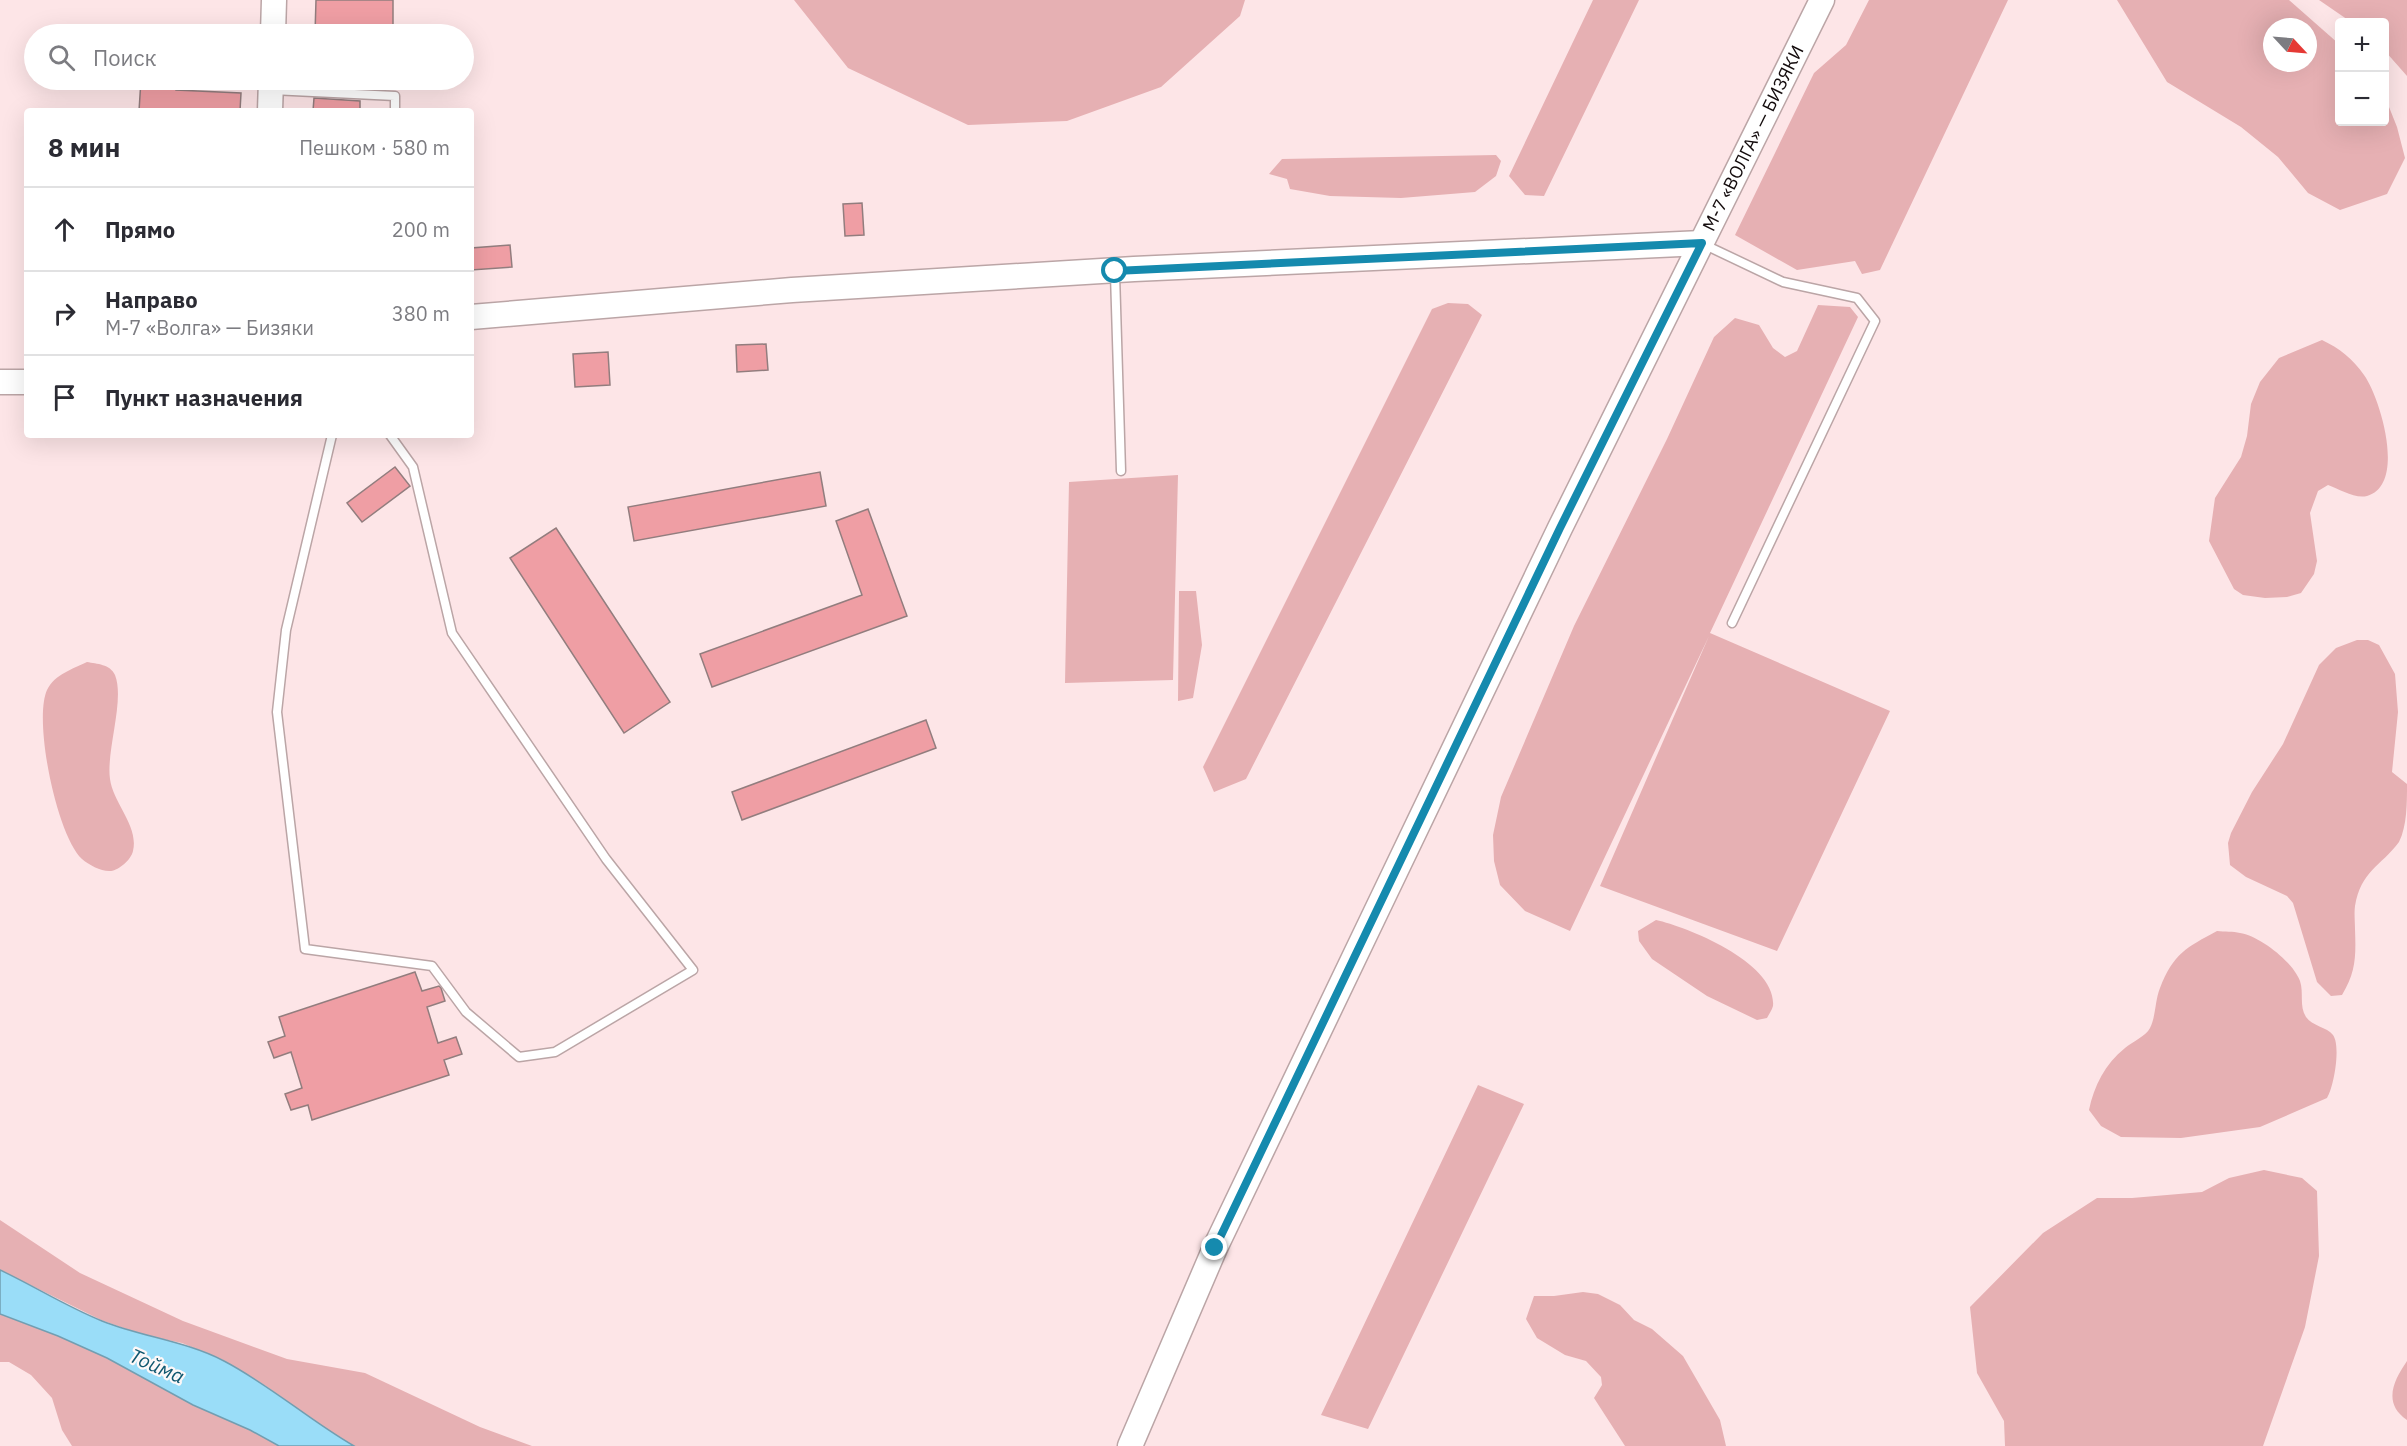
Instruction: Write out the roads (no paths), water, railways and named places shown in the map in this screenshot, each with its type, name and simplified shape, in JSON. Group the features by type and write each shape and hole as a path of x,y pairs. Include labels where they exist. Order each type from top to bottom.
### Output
{"main road":[{"path":"273,24 274,0"},
{"name":"М-7 «ВОЛГА» — БИЗЯКИ","path":"1130,1446 1220,1237 1560,528 1822,0"},
{"path":"474,317 792,290 1115,271 1702,243"},
{"path":"0,382 24,382"}],"lane":[{"path":"271,94 394,96 394,108"},
{"path":"1702,243 1783,282 1857,298 1875,321 1732,623"},
{"path":"1115,271 1121,471"},
{"path":"331,438 286,630 278,712 305,949 432,966 466,1012 519,1057 555,1052 693,970 606,859 452,633 413,467 392,438"}],"water":[{"name":"Тойма","path":"0,1270 102,1321 195,1349 224,1361 354,1446 279,1446 250,1430 193,1405 107,1358 0,1314"}]}
